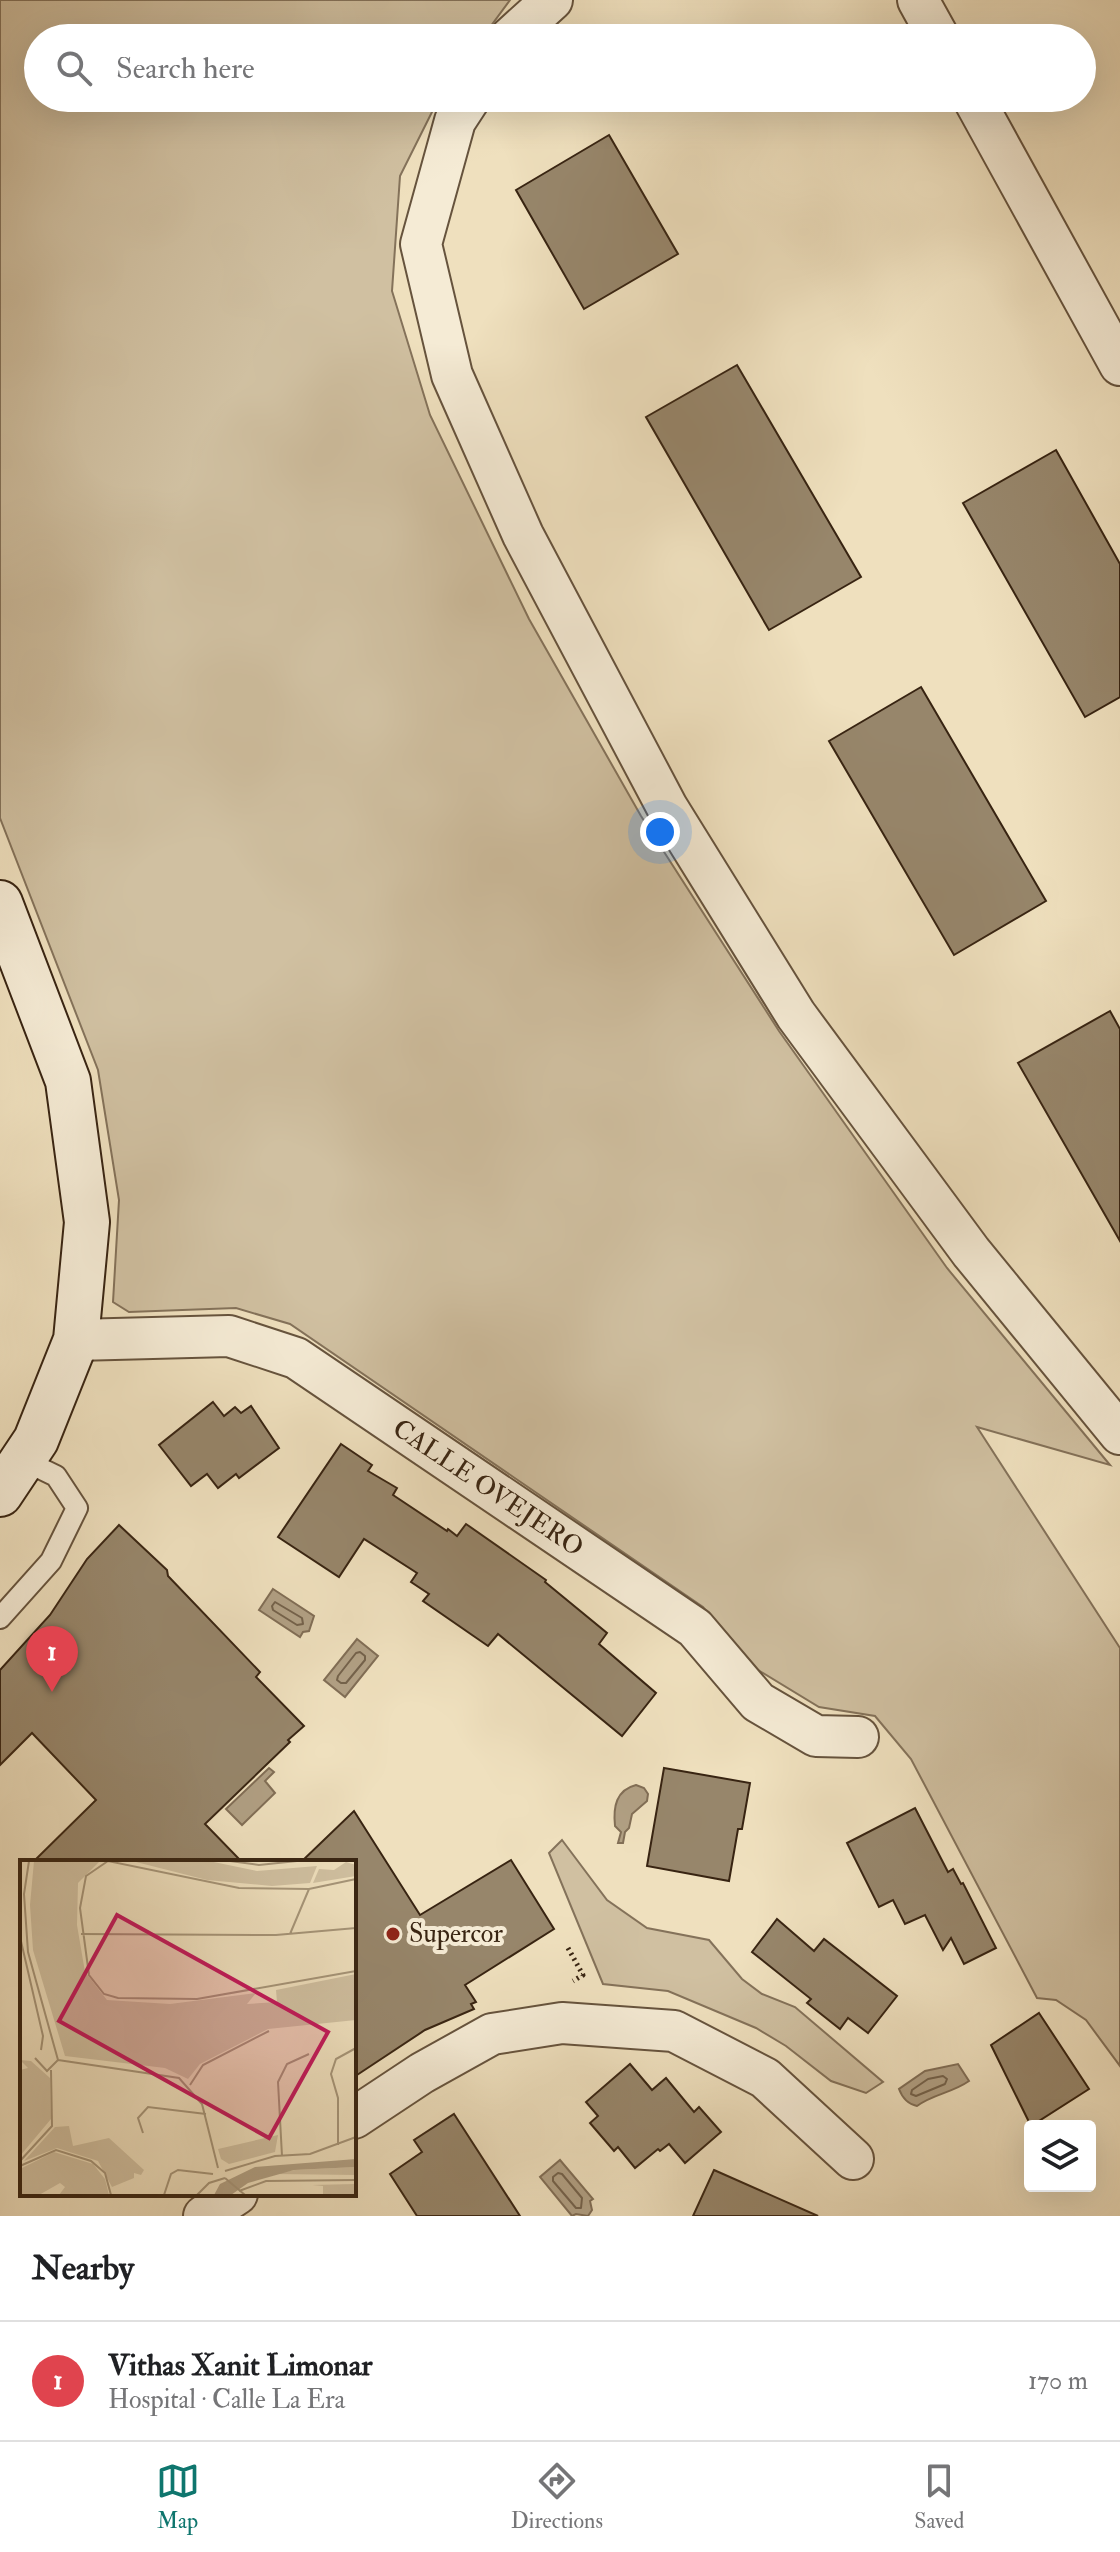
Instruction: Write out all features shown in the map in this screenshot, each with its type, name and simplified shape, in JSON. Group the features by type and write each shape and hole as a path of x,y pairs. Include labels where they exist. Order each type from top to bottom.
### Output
{"main road":[{"path":"0,903 68,1081 87,1222 76,1340 36,1440 12,1477"}],"street":[{"path":"525,24 552,0"},
{"path":"918,0 931,24"},
{"path":"461,112 455,121 421,244 452,375 523,535 667,807 796,1015 971,1252 1120,1434"},
{"path":"981,112 1120,365"},
{"name":"CALLE OVEJERO","path":"76,1340 229,1336 296,1358 695,1628 758,1702 816,1736 858,1737"},
{"path":"356,2117 422,2073 492,2034 562,2023 674,2031 765,2078 853,2159"},
{"path":"204,2216 234,2196"}],"lane":[{"path":"0,1618 51,1561 77,1508 56,1476 12,1477"}],"shaded area":[{"path":"0,0 510,0 492,24 24,24 24,112 432,112 400,176 392,291 430,415 529,619 641,816 779,1031 947,1268 1110,1465 977,1427 1120,1648 1120,2066 1086,2020 1056,2000 1037,1998 911,1759 875,1716 819,1707 753,1667 703,1607 290,1324 236,1308 129,1312 113,1302 119,1200 98,1070 0,818"},
{"path":"562,1840 607,1900 647,1928 709,1940 742,1979 762,1994 795,2007 883,2082 866,2093 831,2081 786,2046 756,2028 668,1991 603,1984 549,1853"}],"water":[{"path":"273,1589 314,1616 309,1631 303,1632 300,1637 259,1610"},
{"path":"357,1639 378,1656 345,1697 324,1680"},
{"path":"269,1768 274,1772 265,1781 275,1793 242,1825 226,1809"},
{"path":"636,1785 644,1788 648,1794 647,1801 632,1814 623,1843 618,1843 621,1832 615,1826 617,1800 629,1787"},
{"path":"958,2064 969,2081 956,2088 917,2106 908,2102 900,2092 899,2089 925,2071"},
{"path":"560,2160 593,2199 588,2216 572,2216 540,2177"}],"building":[{"path":"609,135 678,254 584,309 516,190"},
{"path":"737,365 861,577 769,630 646,417"},
{"path":"1056,450 1120,564 1120,697 1085,717 963,503"},
{"path":"921,687 1046,901 954,955 829,741"},
{"path":"1110,1011 1120,1029 1120,1241 1018,1063"},
{"path":"213,1402 224,1416 235,1407 241,1413 251,1406 279,1448 239,1478 236,1474 218,1488 207,1474 191,1486 159,1445"},
{"path":"341,1444 372,1465 368,1471 397,1488 393,1495 457,1536 466,1524 546,1580 607,1633 599,1644 656,1693 622,1736 498,1634 488,1646 423,1601 429,1594 411,1582 417,1573 364,1539 339,1577 278,1537"},
{"path":"119,1525 167,1570 168,1576 260,1672 256,1677 304,1726 205,1824 240,1860 35,1860 96,1800 32,1733 0,1765 0,1670 50,1615 87,1559"},
{"path":"664,1768 750,1783 729,1881 647,1866"},
{"path":"915,1808 948,1872 953,1869 963,1883 996,1948 964,1964 951,1938 943,1950 925,1915 905,1924 893,1900 879,1907 847,1843"},
{"name":"Supercor","path":"354,1811 420,1915 511,1860 554,1929 465,1985 476,2002 471,2004 474,2009 425,2030 356,2076 356,1860 303,1860"},
{"path":"777,1919 814,1951 824,1939 897,1996 868,2033 848,2018 840,2029 807,2003 811,1999 752,1952"},
{"path":"1039,2013 1089,2089 1040,2120 1028,2120 991,2045"},
{"path":"630,2064 652,2090 666,2078 694,2112 699,2107 721,2132 685,2163 669,2144 635,2168 618,2147 614,2151 590,2123 598,2116 586,2102"},
{"path":"454,2114 520,2216 417,2216 390,2174 422,2152 414,2140"},
{"path":"714,2170 818,2216 693,2216"}],"place":[{"name":"Vithas Xanit Limonar","path":"52,1692"},
{"name":"Supercor","path":"393,1934"}]}
